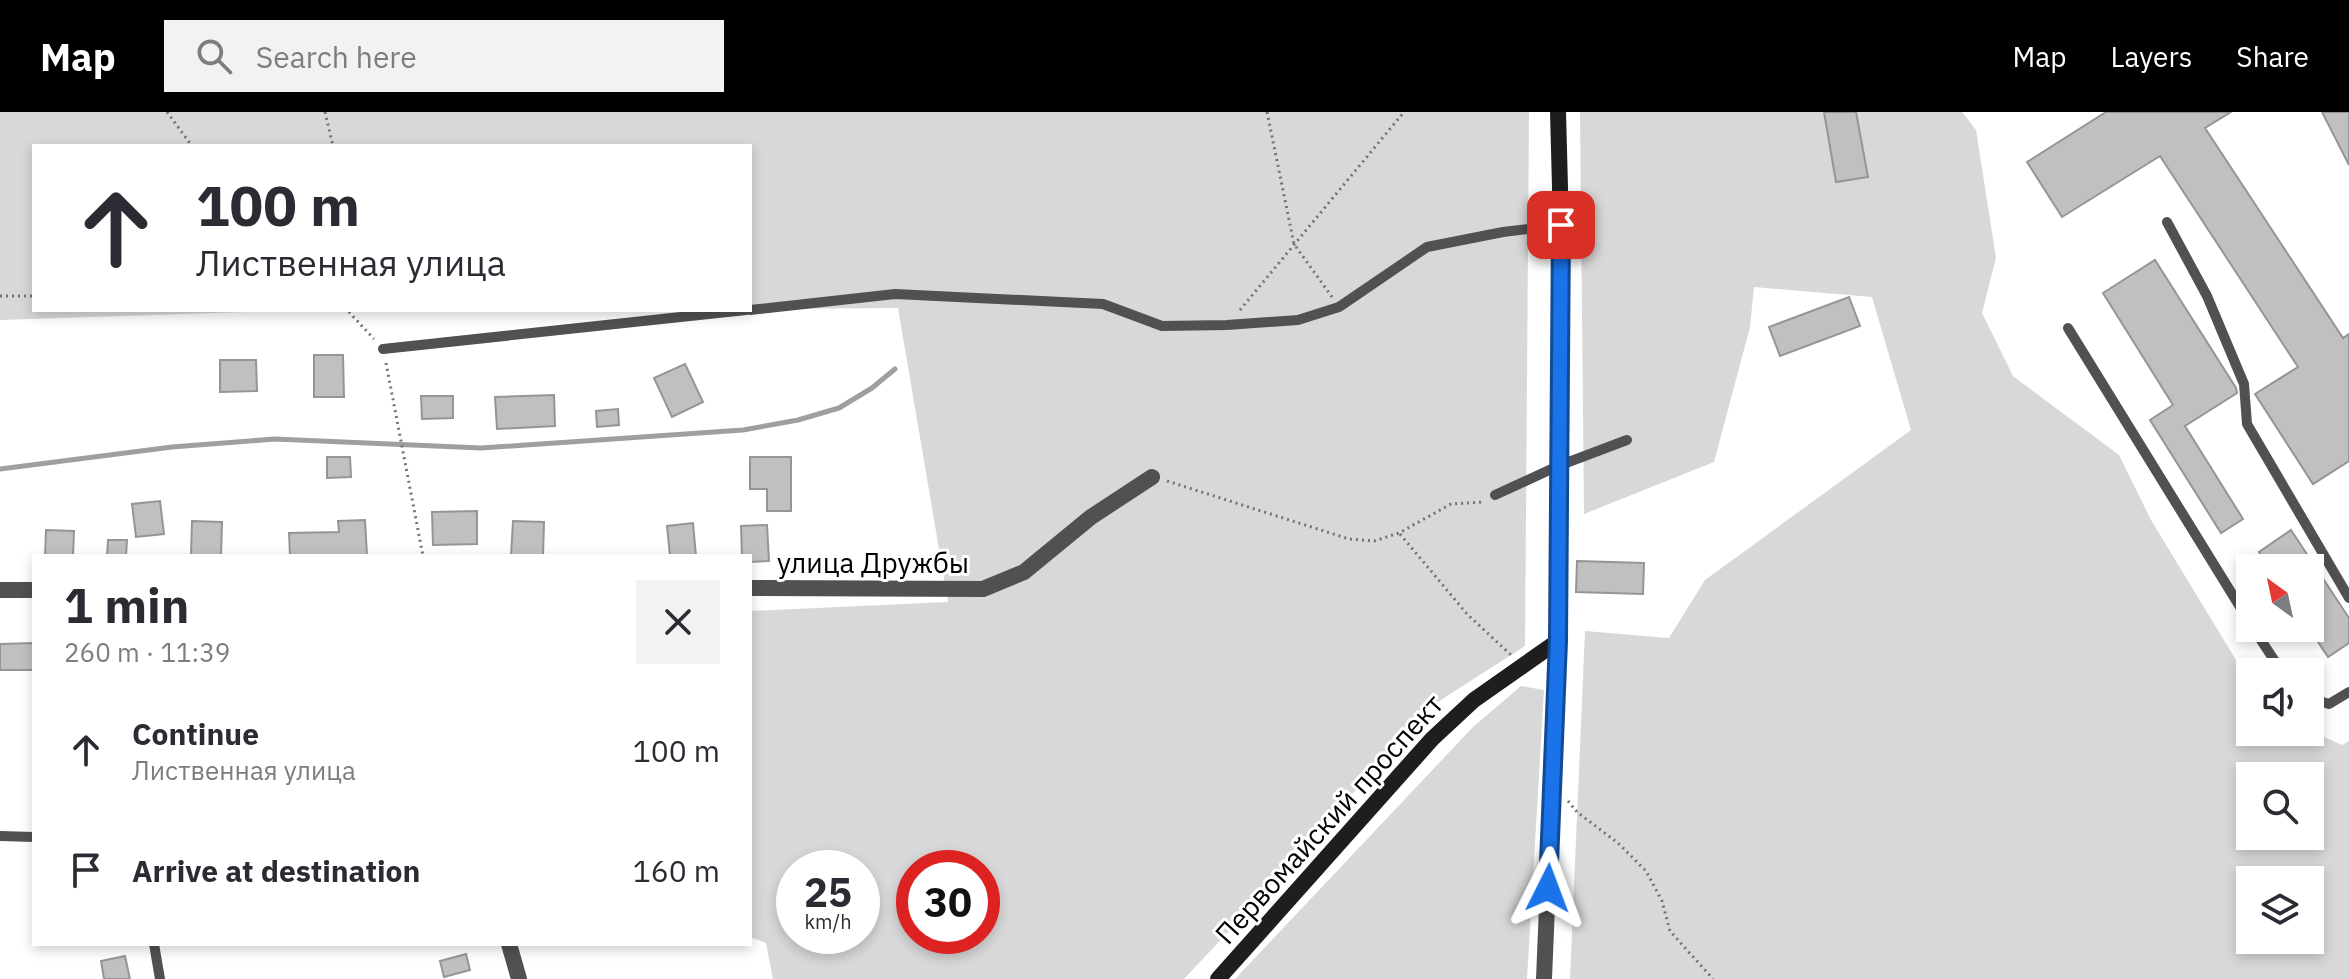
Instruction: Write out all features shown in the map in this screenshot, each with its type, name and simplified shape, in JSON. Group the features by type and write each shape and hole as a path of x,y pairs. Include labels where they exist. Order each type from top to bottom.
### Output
{"street":[{"path":"1544,979 1558,641 1561,225 1558,112"},
{"name":"улица Дружбы","path":"752,588 983,589 1024,572 1091,517 1152,477"},
{"path":"0,590 32,590"},
{"name":"Первомайский проспект","path":"1218,979 1432,739 1474,700 1558,641"},
{"path":"510,946 519,979"}],"lane":[{"path":"2167,222 2207,296 2244,384 2247,424 2349,598"},
{"path":"752,310 895,294 1103,304 1162,326 1298,320 1339,307 1427,247 1503,232 1561,225"},
{"path":"383,349 729,312"},
{"path":"2068,328 2236,600"},
{"path":"1495,495 1558,466 1627,440"},
{"path":"2324,702 2329,704 2349,692"},
{"path":"0,836 32,837"},
{"path":"154,946 160,979"}],"path":[{"path":"167,112 191,144"},
{"path":"325,112 333,144"},
{"path":"1267,112 1294,244 1339,307"},
{"path":"1227,325 1404,112"},
{"path":"0,296 32,296"},
{"path":"351,312 383,349 423,554"},
{"path":"1152,477 1349,539 1374,541 1399,533 1451,504 1483,503 1495,495"},
{"path":"1399,533 1467,614 1523,666"},
{"path":"1568,801 1646,871 1662,901 1670,931 1713,979"}],"shaded area":[{"path":"0,112 1529,112 1525,646 1430,707 1184,979 773,979 766,943 752,938 752,611 948,602 898,308 752,309 752,144 32,144 32,312 244,312 0,320"},
{"path":"1580,112 1962,112 1976,130 1996,258 1982,313 2013,376 2119,455 2151,520 2236,660 2236,746 2324,746 2324,737 2342,745 2349,741 2349,979 1570,979 1585,631 1669,638 1705,580 1911,430 1872,297 1754,287 1750,327 1714,462 1584,514"},
{"path":"1521,686 1544,690 1527,979 1235,979 1473,727"}],"building":[{"path":"1824,112 1856,112 1868,177 1836,182"},
{"path":"2106,112 2231,112 2205,128 2343,338 2349,334 2349,461 2313,484 2255,394 2298,367 2160,156 2062,217 2027,162"},
{"path":"2322,112 2349,112 2349,165"},
{"path":"2155,260 2236,388 2237,393 2185,426 2243,519 2221,533 2150,420 2173,405 2103,293"},
{"path":"1849,297 1860,326 1780,356 1769,327"},
{"path":"314,355 343,355 344,397 314,397"},
{"path":"220,360 256,360 257,391 220,392"},
{"path":"685,364 703,402 672,417 654,378"},
{"path":"554,395 555,426 497,429 495,397"},
{"path":"421,396 453,396 453,418 422,419"},
{"path":"618,409 619,425 597,427 596,411"},
{"path":"327,457 350,457 351,477 327,478"},
{"path":"750,457 791,457 791,511 767,511 767,489 750,489"},
{"path":"160,501 164,534 136,537 132,504"},
{"path":"477,511 477,544 433,545 432,512"},
{"path":"365,520 367,554 290,554 289,533 339,532 338,521"},
{"path":"192,521 222,522 221,554 191,554"},
{"path":"513,521 544,522 543,554 511,554"},
{"path":"693,523 696,554 670,554 667,526"},
{"path":"767,525 769,561 752,562 752,554 742,554 741,526"},
{"path":"46,530 74,531 73,554 45,554"},
{"path":"2291,530 2307,554 2260,554 2259,552"},
{"path":"108,540 127,540 126,554 107,554"},
{"path":"1577,561 1644,563 1643,594 1576,592"},
{"path":"2324,580 2349,618 2349,643 2328,657 2318,642 2324,642"},
{"path":"32,643 32,670 0,670 0,644"},
{"path":"466,954 470,970 444,977 440,961"},
{"path":"125,956 130,979 104,979 101,961"}],"waterway":[{"path":"0,469 172,447 275,439 481,448 743,430 798,420 839,408 872,388 895,369"}],"route":[{"path":"1548,888 1558,641 1561,225"}]}
